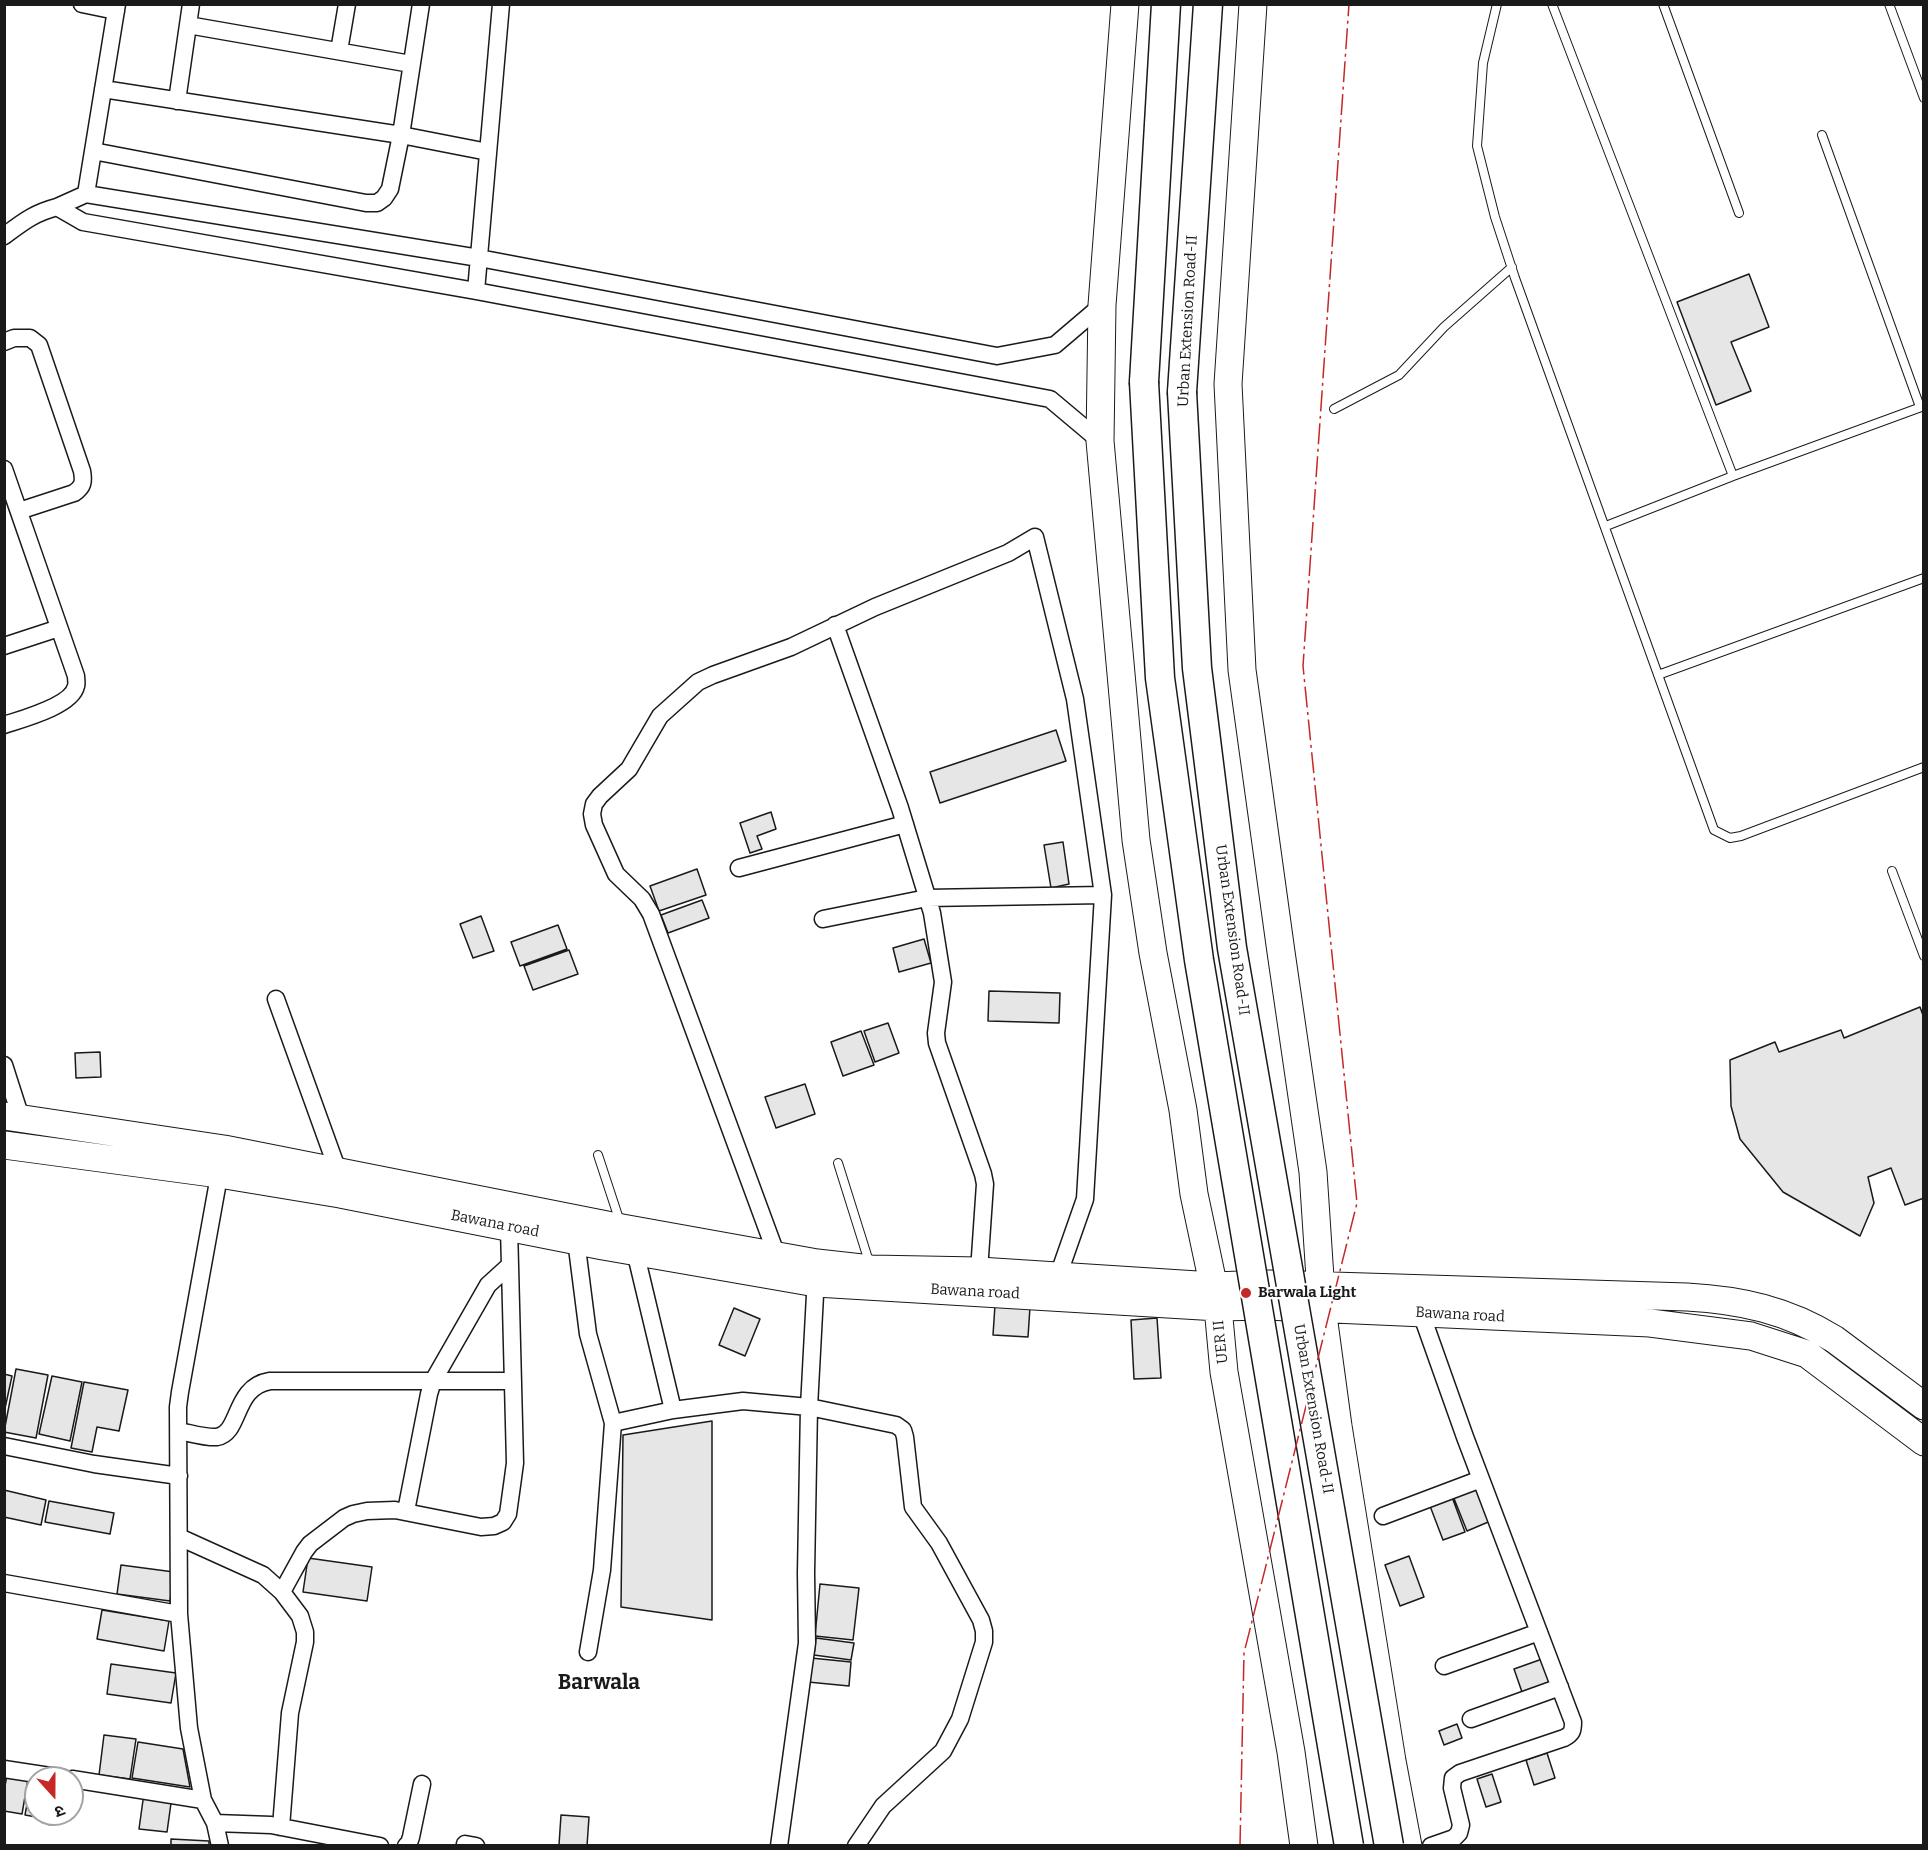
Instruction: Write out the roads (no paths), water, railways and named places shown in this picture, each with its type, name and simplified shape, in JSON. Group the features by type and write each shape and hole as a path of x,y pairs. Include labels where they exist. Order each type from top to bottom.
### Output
{"highway":[{"path":"1166,4 1144,382 1160,678 1197,948 1349,1845"},
{"name":"Urban Extension Road-II","path":"1208,4 1182,392 1197,668 1232,948 1389,1845"}],"main road":[{"name":"UER II","path":"1125,4 1102,304 1100,441 1136,840 1153,953 1183,1110 1194,1194 1215,1297 1224,1372 1291,1752 1304,1845"},
{"path":"1253,4 1228,384 1242,670 1313,1172 1321,1297 1338,1426 1388,1738 1408,1845"},
{"name":"Bawana road","path":"13,1117 221,1162 340,1194 635,1251 816,1273 1215,1297 1269,1284 1321,1297 1420,1313 1650,1323 1751,1336 1807,1354 1923,1442"},
{"name":"Bawana road","path":"4,1144 338,1171 622,1228 777,1256 816,1273 871,1269 979,1271 1059,1276 1215,1297"},
{"name":"Bawana road","path":"1321,1297 1687,1297 1755,1305 1808,1325 1834,1338 1923,1406"}],"street":[{"path":"82,4 117,8 86,194"},
{"path":"177,101 191,4"},
{"path":"339,51 347,4"},
{"path":"93,151 366,203 377,203 390,189 401,135 421,4"},
{"path":"476,291 501,4"},
{"path":"188,25 411,64"},
{"path":"103,89 401,135 488,152"},
{"path":"4,236 29,217 86,194 479,258 997,356 1055,345 1102,304"},
{"path":"57,207 83,222 476,291 1050,399 1100,441"},
{"path":"4,342 14,338 30,338 39,345 84,480 81,488 74,493 19,510"},
{"path":"4,469 76,676 77,686 60,704 51,709 4,725"},
{"path":"777,1256 651,914 642,899 616,874 594,825 592,814 594,804 629,769 660,716 699,682 791,647 874,607 1008,553 1035,537 1075,699 1103,895 1085,1199 1059,1276"},
{"path":"835,625 905,824 927,898 943,982 936,1033 937,1043 985,1184 979,1271"},
{"path":"4,646 59,627"},
{"path":"739,868 905,824"},
{"path":"824,919 927,898 1103,895"},
{"path":"276,999 338,1171"},
{"path":"4,1065 13,1117"},
{"path":"220,1845 215,1823 203,1800 190,1734 179,1614 178,1537 180,1392 221,1162"},
{"path":"282,1592 310,1544 344,1518 367,1511 406,1511 481,1527 494,1526 503,1522 508,1514 515,1463 509,1227"},
{"path":"576,1240 588,1334 613,1422 602,1570 588,1652"},
{"path":"635,1251 673,1410"},
{"path":"406,1511 433,1381 488,1285 510,1265"},
{"path":"779,1845 807,1643 809,1407 816,1273"},
{"path":"1420,1313 1573,1722 1570,1735 1460,1773 1453,1778 1452,1788 1461,1826 1459,1833 1454,1838 1431,1845"},
{"path":"179,1431 216,1437 224,1435 252,1388 259,1383 270,1381 513,1382"},
{"path":"613,1422 673,1410 743,1401 809,1407 896,1425 903,1430 914,1507 939,1543 981,1620 984,1642 960,1719 943,1751 884,1806 856,1845"},
{"path":"4,1446 94,1464 179,1476"},
{"path":"1383,1516 1481,1479"},
{"path":"178,1537 258,1571 282,1592 300,1616 305,1632 290,1713 281,1827"},
{"path":"4,1583 179,1614"},
{"path":"1444,1666 1539,1632"},
{"path":"1471,1719 1560,1687"},
{"path":"4,1769 24,1772"},
{"path":"84,1781 203,1800"},
{"path":"406,1845 411,1837 422,1784"},
{"path":"215,1823 261,1824 380,1845"}],"lane":[{"path":"1497,4 1483,63 1477,146 1495,217 1714,830 1730,838 1741,836 1923,767"},
{"path":"1552,4 1733,476"},
{"path":"1663,4 1739,213"},
{"path":"1889,4 1923,98"},
{"path":"1606,526 1733,476 1922,407 1822,135"},
{"path":"1334,409 1399,375 1444,327 1512,267"},
{"path":"1658,675 1923,578"},
{"path":"1892,871 1923,956"},
{"path":"598,1155 622,1228"},
{"path":"838,1163 871,1269"}],"place":[{"name":"Barwala Light","path":"1246,1293"}],"district":[{"name":"Barwala","path":"599,1683"}]}
